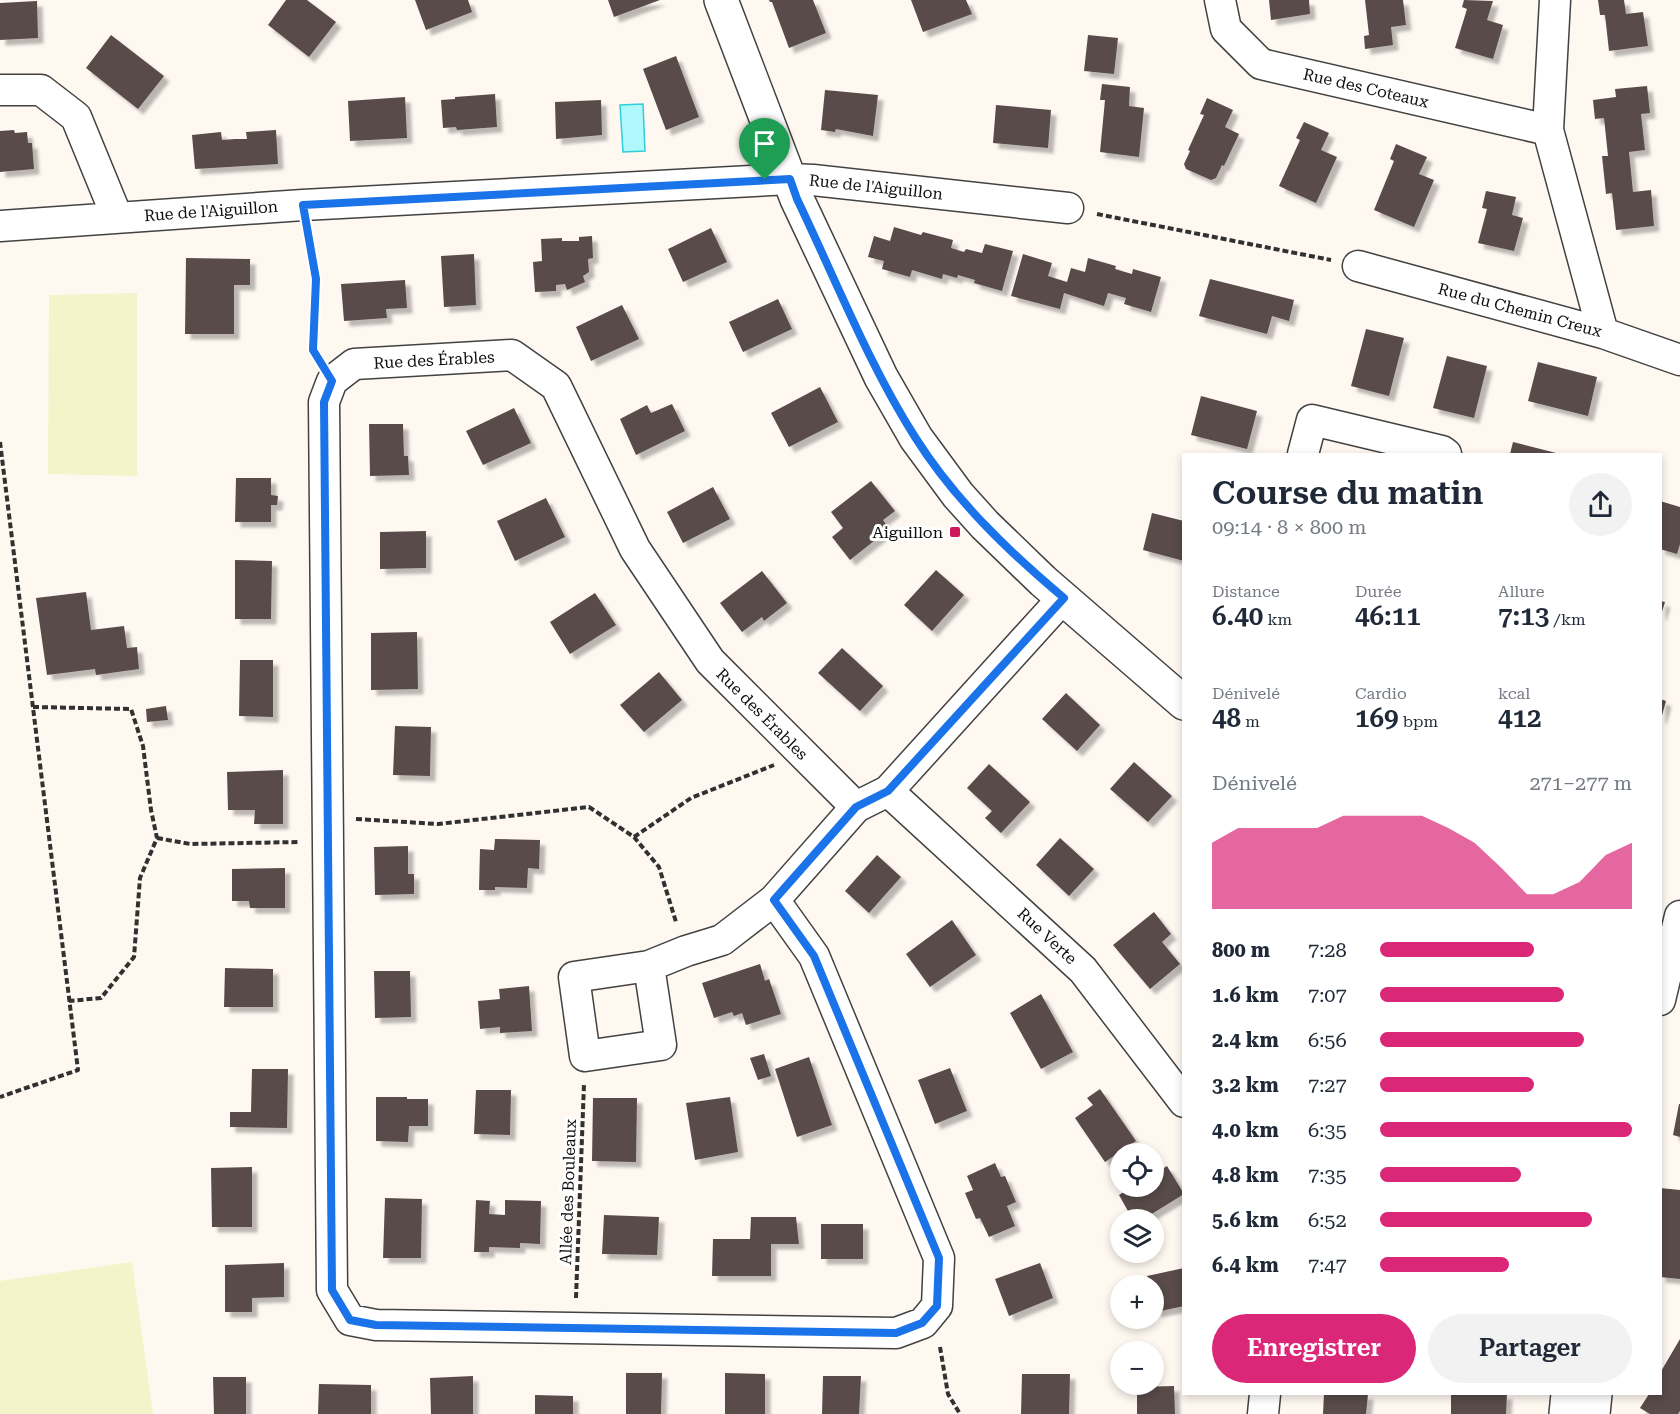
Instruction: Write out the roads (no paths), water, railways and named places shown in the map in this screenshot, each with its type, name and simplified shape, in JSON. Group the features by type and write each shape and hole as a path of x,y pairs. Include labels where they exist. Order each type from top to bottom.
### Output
{"street":[{"path":"721,0 797,199 881,377 916,438 958,495 985,525 1182,702"},
{"name":"Rue des Coteaux","path":"1220,0 1226,29 1261,64 1548,130"},
{"path":"1555,0 1548,130 1603,333"},
{"path":"0,90 41,90 76,117 117,217"},
{"name":"Rue de l'Aiguillon","path":"0,226 303,205 790,179 1068,208"},
{"name":"Rue du Chemin Creux","path":"1358,266 1603,333 1680,360"},
{"name":"Rue des Érables","path":"774,900 814,956 939,1258 937,1306 922,1323 896,1333 376,1325 350,1320 332,1290 324,402 332,381 354,364 512,355 556,386 635,549 710,662 856,807"},
{"path":"1303,453 1312,420 1445,453"},
{"path":"650,966 661,1045 585,1056 574,977 650,966 686,951 722,940 774,900 856,807 888,791 1064,598"},
{"name":"Rue Verte","path":"888,791 1083,970 1182,1098"},
{"path":"1662,992 1680,916"},
{"path":"1263,1414 1265,1395"},
{"path":"1566,1414 1568,1395"},
{"path":"1593,1414 1595,1395"}],"water":[{"path":"643,104 645,151 623,152 620,105"}],"place":[{"name":"Aiguillon","path":"955,532"}]}
